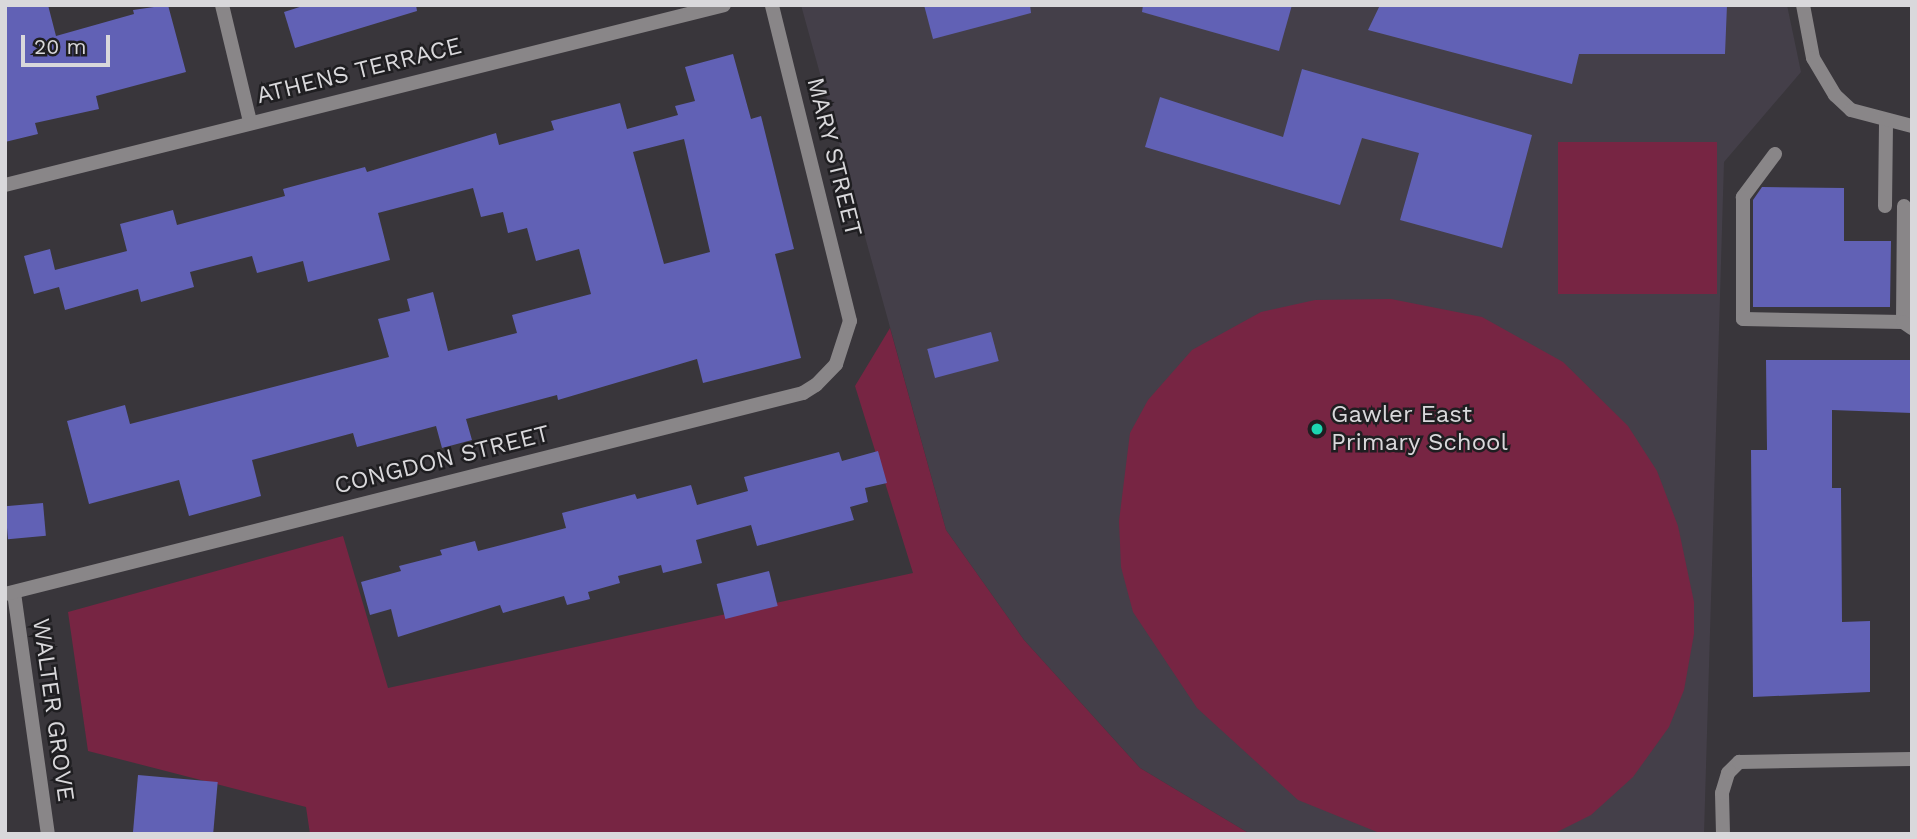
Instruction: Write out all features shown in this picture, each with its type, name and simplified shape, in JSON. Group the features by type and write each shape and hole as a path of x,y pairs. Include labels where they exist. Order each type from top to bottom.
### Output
{"street":[{"path":"222,5 250,122"},
{"name":"ATHENS TERRACE","path":"5,185 724,5"},
{"name":"MARY STREET","path":"772,5 850,321"},
{"path":"1803,5 1813,58 1823,80 1851,110 1886,122 1912,126"},
{"path":"1885,206 1886,122"},
{"path":"1775,154 1743,197 1743,318 1907,325 1904,206"},
{"name":"CONGDON STREET","path":"10,594 803,393 836,364 850,321"},
{"name":"WALTER GROVE","path":"10,594 48,834"},
{"path":"1723,834 1722,793 1728,774 1739,762 1912,759"}],"shaded area":[{"name":"Gawler East Primary School","path":"801,5 1787,5 1801,72 1724,162 1704,834 1250,834 1140,768 1024,640 946,530"},
{"path":"1558,142 1717,142 1717,294 1558,294"},
{"path":"1391,299 1482,317 1563,362 1628,426 1657,471 1678,526 1694,602 1694,634 1684,690 1669,727 1633,777 1591,815 1553,834 1382,834 1298,800 1197,708 1133,612 1121,567 1119,521 1130,433 1148,400 1192,350 1261,312 1315,300"},
{"path":"890,328 946,530 1024,640 1140,768 1250,834 310,834 306,807 88,751 68,612 343,536 388,688 913,573 855,386"}],"building":[{"path":"5,5 48,5 56,36 134,14 133,10 168,5 186,72 96,96 99,109 35,123 38,134 5,142"},
{"path":"306,5 416,5 417,11 295,48 284,12"},
{"path":"924,5 1030,5 1031,13 933,39"},
{"path":"1143,5 1292,5 1279,51 1142,12"},
{"path":"1380,5 1727,5 1725,54 1579,54 1572,84 1368,30"},
{"path":"733,54 751,119 761,116 794,249 775,254 801,358 703,383 697,359 558,400 557,395 466,419 472,440 442,448 436,426 357,447 353,433 252,460 261,496 189,516 179,480 89,504 67,421 125,405 130,424 389,357 378,319 410,311 407,299 433,292 448,351 517,333 512,315 591,294 579,249 536,261 527,228 508,233 503,212 481,217 473,188 378,213 390,260 308,282 303,261 257,273 252,256 190,272 194,287 141,302 138,289 65,310 59,287 34,294 24,256 50,249 55,270 127,251 120,224 173,210 177,225 285,196 283,189 365,167 367,172 496,133 499,145 554,130 551,121 620,103 627,129 678,115 675,106 695,101 685,67","holes":["684,139 710,252 664,264 633,152"]},
{"path":"1302,69 1532,135 1502,248 1400,220 1419,153 1362,138 1340,205 1145,147 1160,97 1283,137"},
{"path":"1762,187 1844,188 1844,241 1891,241 1890,307 1753,307 1753,200"},
{"path":"991,332 999,361 935,378 927,349"},
{"path":"1766,360 1912,360 1912,413 1832,410 1832,488 1841,488 1842,622 1870,621 1870,692 1753,697 1751,450 1767,450"},
{"path":"878,451 887,483 865,488 868,502 850,507 854,520 757,546 751,525 696,540 702,563 663,573 661,565 618,576 620,583 588,592 590,599 567,605 564,596 503,613 500,605 398,637 391,609 370,615 361,582 401,571 399,566 442,555 440,550 475,541 478,551 566,528 562,513 635,494 637,499 691,485 697,505 748,491 744,477 839,452 842,461"},
{"path":"43,503 46,536 8,539 5,506"},
{"path":"769,571 778,606 725,619 717,584"},
{"path":"138,775 218,782 213,834 133,834"}],"place":[{"name":"Gawler East Primary School","path":"1317,429"}]}
